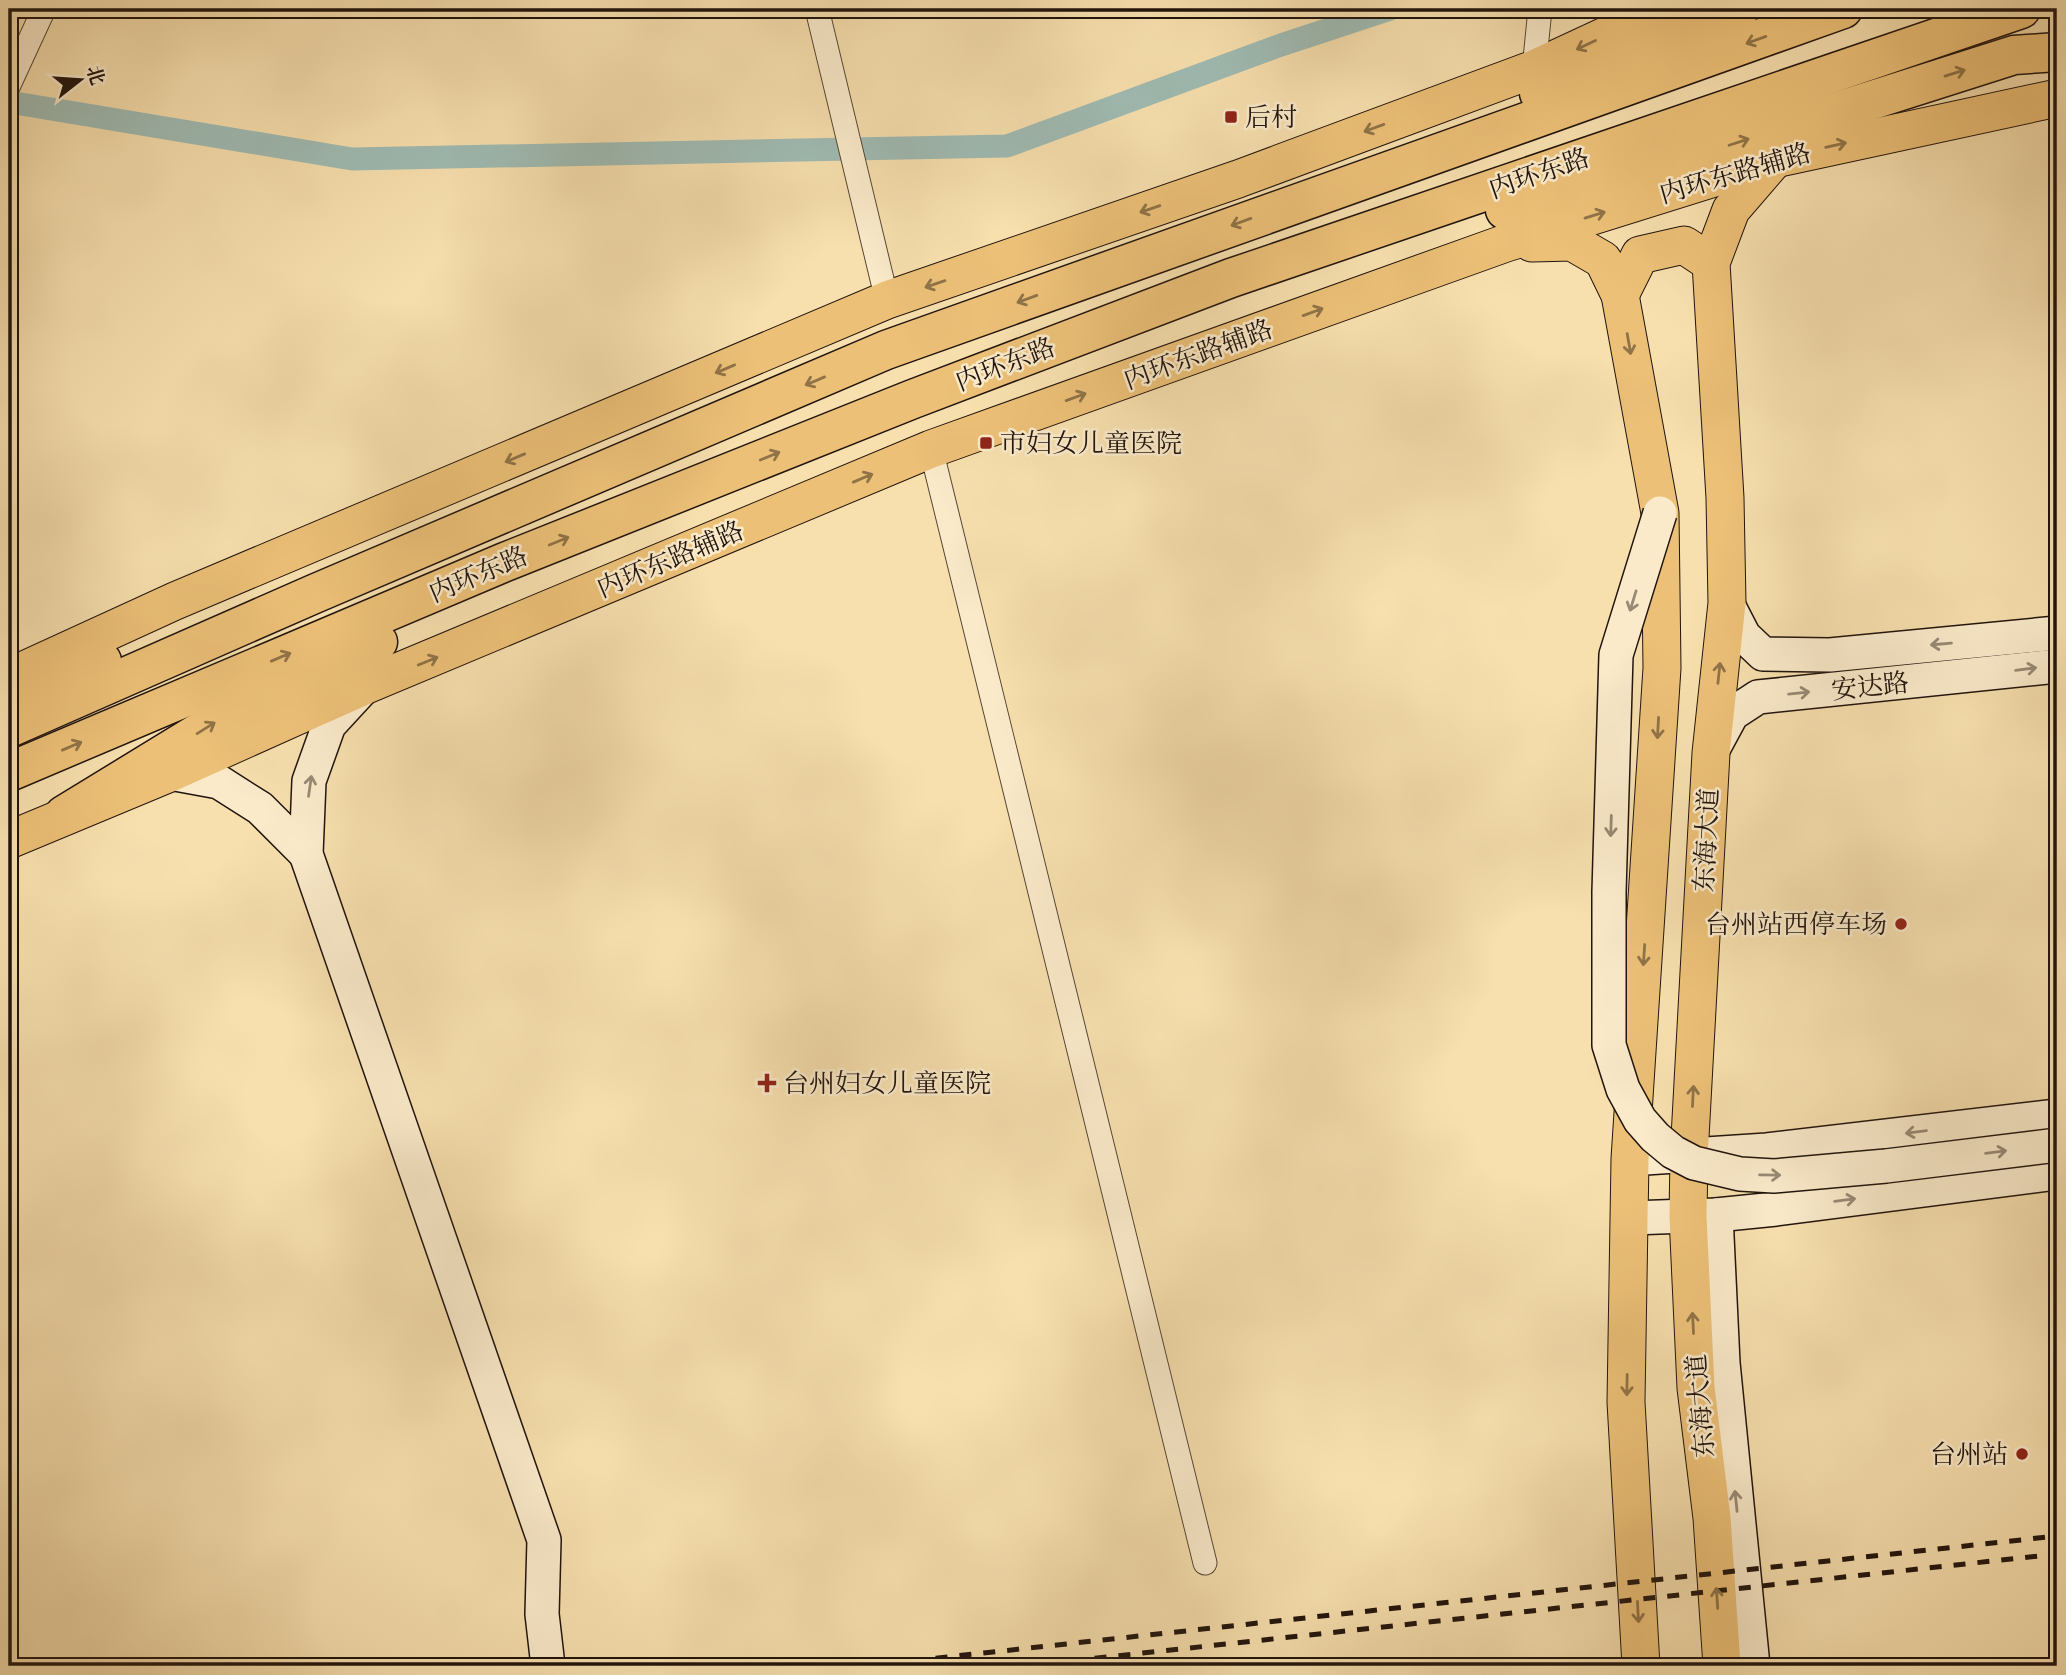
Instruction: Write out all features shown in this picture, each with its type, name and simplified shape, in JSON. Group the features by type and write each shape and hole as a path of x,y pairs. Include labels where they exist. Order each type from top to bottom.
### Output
{"highway":[{"path":"1297,203 1667,34 1740,9"},
{"name":"内环东路","path":"9,728 314,594 886,350 1843,9"},
{"name":"内环东路","path":"9,772 505,562 913,399 1231,278 2021,9"},
{"path":"1231,278 1423,233 1674,163 2014,55 2057,52"},
{"path":"64,815 216,722 419,622 505,562"},
{"path":"9,694 187,630 314,594"}],"main road":[{"path":"9,677 175,601 887,300 1238,179 1534,69 1628,16 1671,9"},
{"name":"内环东路辅路","path":"170,773 364,686 931,449 1506,243 1775,159 2057,98"},
{"name":"东海大道","path":"1722,1666 1712,1518 1696,1388 1702,1215 1689,1156 1711,753 1727,603 1725,498 1711,264 1731,210 1775,159"},
{"name":"东海大道","path":"1506,243 1572,242 1603,260 1620,295 1660,513 1662,668 1630,1159 1626,1402 1641,1666"},
{"path":"1620,295 1640,255 1684,245 1711,264"},
{"path":"9,839 170,773"}],"street":[{"path":"9,85 44,9"},
{"path":"817,9 887,300"},
{"path":"1534,69 1540,9"},
{"path":"931,449 1205,1563"},
{"path":"1660,513 1616,654 1609,878 1609,1045 1623,1089 1640,1120 1655,1138 1673,1152 1694,1163 1740,1174 1774,1176 1886,1166 2057,1145"},
{"name":"安达路","path":"1727,603 1744,636 1763,653 1830,655 2057,633"},
{"name":"安达路","path":"1711,753 1732,714 1758,697 2057,666"},
{"path":"364,686 329,724 309,780 306,854 544,1540 542,1614 548,1666"},
{"path":"170,773 219,782 260,808 306,854"},
{"path":"1630,1159 1767,1150 2057,1116"},
{"path":"1631,1219 1702,1215 2057,1173"},
{"path":"1702,1215 1723,1363 1753,1666"}],"waterway":[{"path":"9,102 352,159 1007,146 1281,45 1390,9"}],"railway":[{"path":"864,1666 2057,1536"},
{"path":"1023,1666 2057,1554"}],"place":[{"name":"后村","path":"1231,117"},
{"name":"市妇女儿童医院","path":"986,443"},
{"name":"台州站西停车场","path":"1901,924"},
{"name":"台州妇女儿童医院","path":"767,1083"},
{"name":"台州站","path":"2022,1454"}]}
